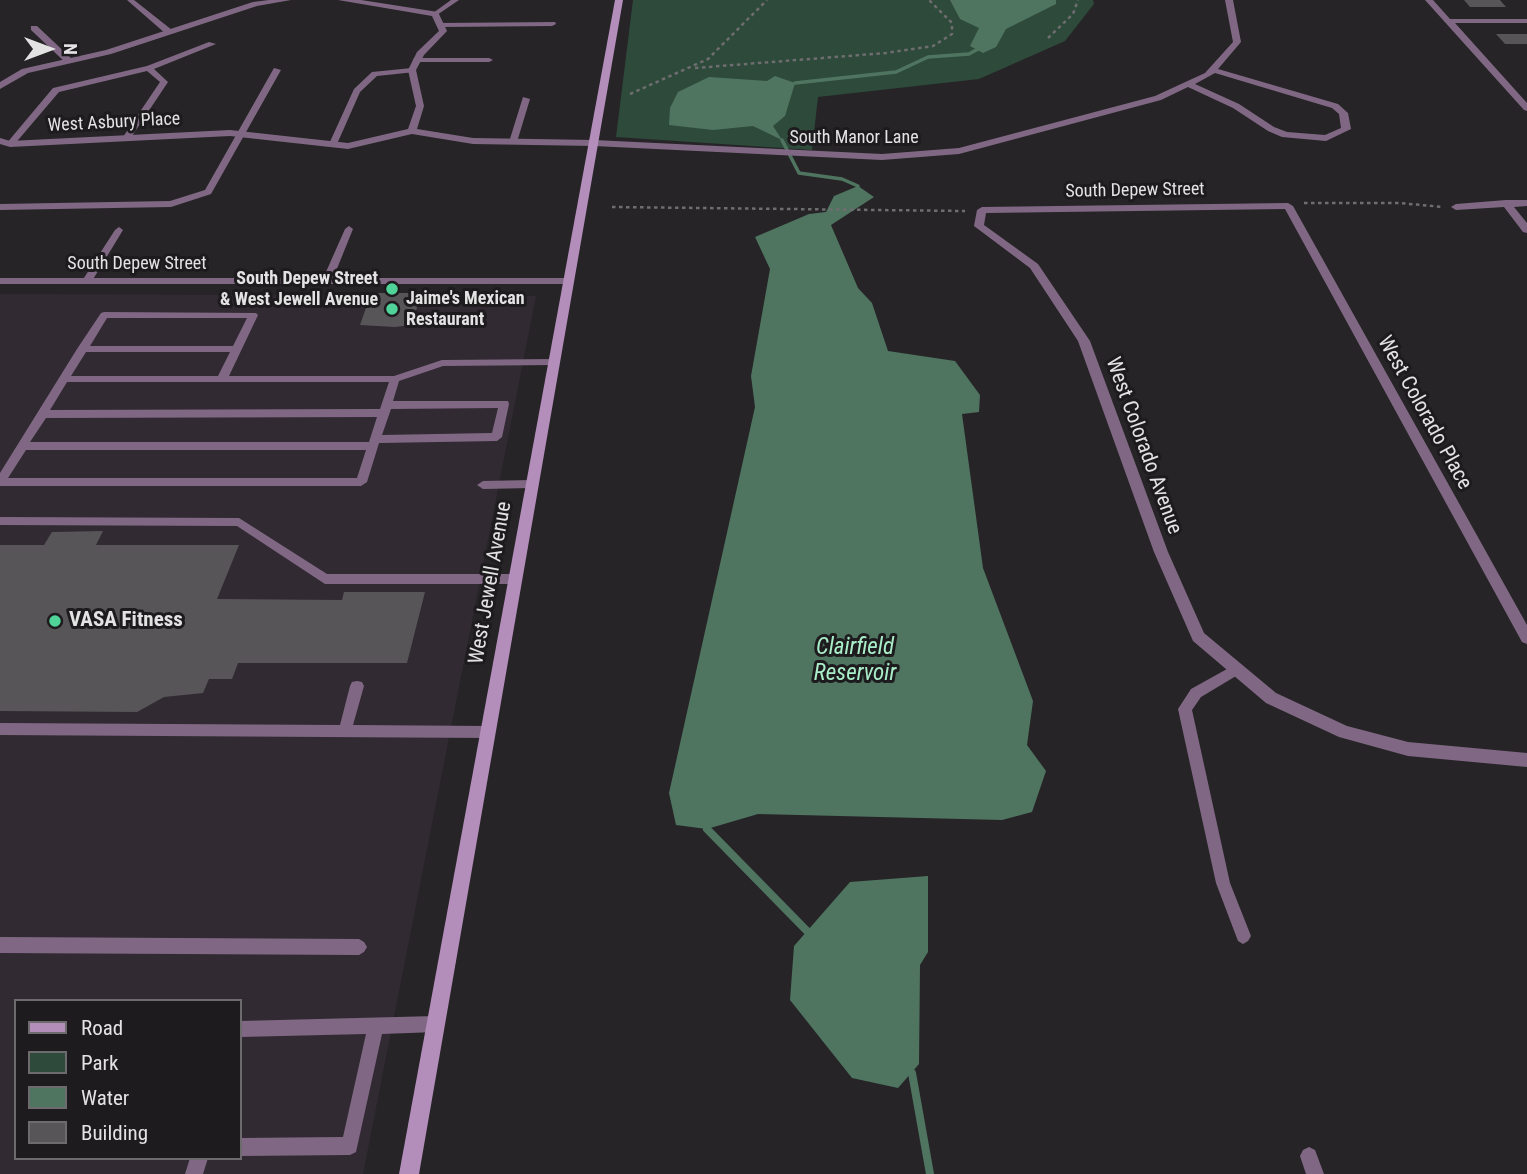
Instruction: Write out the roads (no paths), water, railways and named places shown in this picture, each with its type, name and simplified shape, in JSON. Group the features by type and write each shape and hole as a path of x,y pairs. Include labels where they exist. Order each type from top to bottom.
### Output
{"main road":[{"name":"West Jewell Avenue","path":"409,1174 619,0"}],"street":[{"path":"0,86 25,71 169,32 259,1 287,0"},
{"path":"342,0 435,15 443,31 417,60 412,70 421,106 412,131"},
{"name":"South Manor Lane","path":"412,131 473,141 594,143 882,157 959,151 1158,98 1188,85 1214,70 1237,42 1229,0"},
{"path":"1429,0 1525,103"},
{"path":"1448,21 1527,21"},
{"path":"1188,85 1236,106 1270,129 1285,135 1326,138 1346,129 1343,113 1335,106 1214,70"},
{"name":"West Asbury Place","path":"5,142 230,132 348,146 412,131"},
{"path":"1506,203 1527,230"},
{"path":"1456,207 1527,203"},
{"name":"South Depew Street","path":"982,211 1288,206"},
{"name":"West Colorado Place","path":"1288,206 1527,638"},
{"name":"West Colorado Avenue","path":"982,211 979,226 1034,266 1084,341 1161,552 1198,637 1271,698 1344,732 1408,749 1527,760"},
{"name":"South Depew Street","path":"0,281 568,281"}],"lane":[{"path":"130,0 169,32"},
{"path":"435,15 456,0"},
{"path":"440,25 552,24"},
{"path":"34,28 69,61"},
{"path":"5,142 56,90 149,68 212,44"},
{"path":"417,60 489,60"},
{"path":"127,137 164,82 149,68"},
{"path":"0,206 171,204 208,192 277,70"},
{"path":"333,144 357,92 375,74 412,70"},
{"path":"513,142 526,99"},
{"path":"327,281 349,229"},
{"path":"87,281 119,230"},
{"path":"0,482 104,315 253,315 222,379"},
{"path":"82,349 237,349"},
{"path":"64,379 395,379 442,363 554,362"},
{"path":"0,482 361,482 395,379"},
{"path":"22,446 375,442 497,437 504,404 386,409 42,414"},
{"path":"483,485 532,484"},
{"path":"0,521 239,522 325,579 515,579"},
{"path":"1236,669 1196,693 1185,709 1223,883 1242,936"},
{"path":"345,732 357,685"},
{"path":"0,729 488,732"},
{"path":"0,946 359,947"},
{"path":"242,1029 436,1024"},
{"path":"242,1147 350,1146 376,1025"},
{"path":"1309,1156 1315,1174"}],"water":[{"path":"950,0 1056,0 1056,4 1006,29 996,47 983,53 970,46 979,28 960,19"},
{"path":"775,76 795,83 785,116 773,126 782,140 753,126 713,130 669,125 670,108 678,92 709,77 767,81"},
{"name":"Clairfield Reservoir","path":"858,186 874,197 831,225 858,288 872,303 888,351 955,361 980,395 979,412 962,414 983,568 1033,701 1027,745 1046,771 1032,812 1002,820 758,814 707,829 676,825 669,793 755,407 751,376 770,269 755,237 809,214 826,212 834,196"},
{"path":"928,876 928,952 920,965 919,1064 898,1088 852,1078 790,1000 794,946 850,882"}],"waterway":[{"path":"795,83 896,72 928,57 969,54 978,49"},
{"path":"782,140 799,173 842,179 858,186"},
{"path":"707,829 807,931"},
{"path":"912,1073 930,1174"}],"place":[{"name":"South Depew Street & West Jewell Avenue","path":"392,289"},
{"name":"Jaime's Mexican Restaurant","path":"392,309"},
{"name":"VASA Fitness","path":"55,621"}]}
